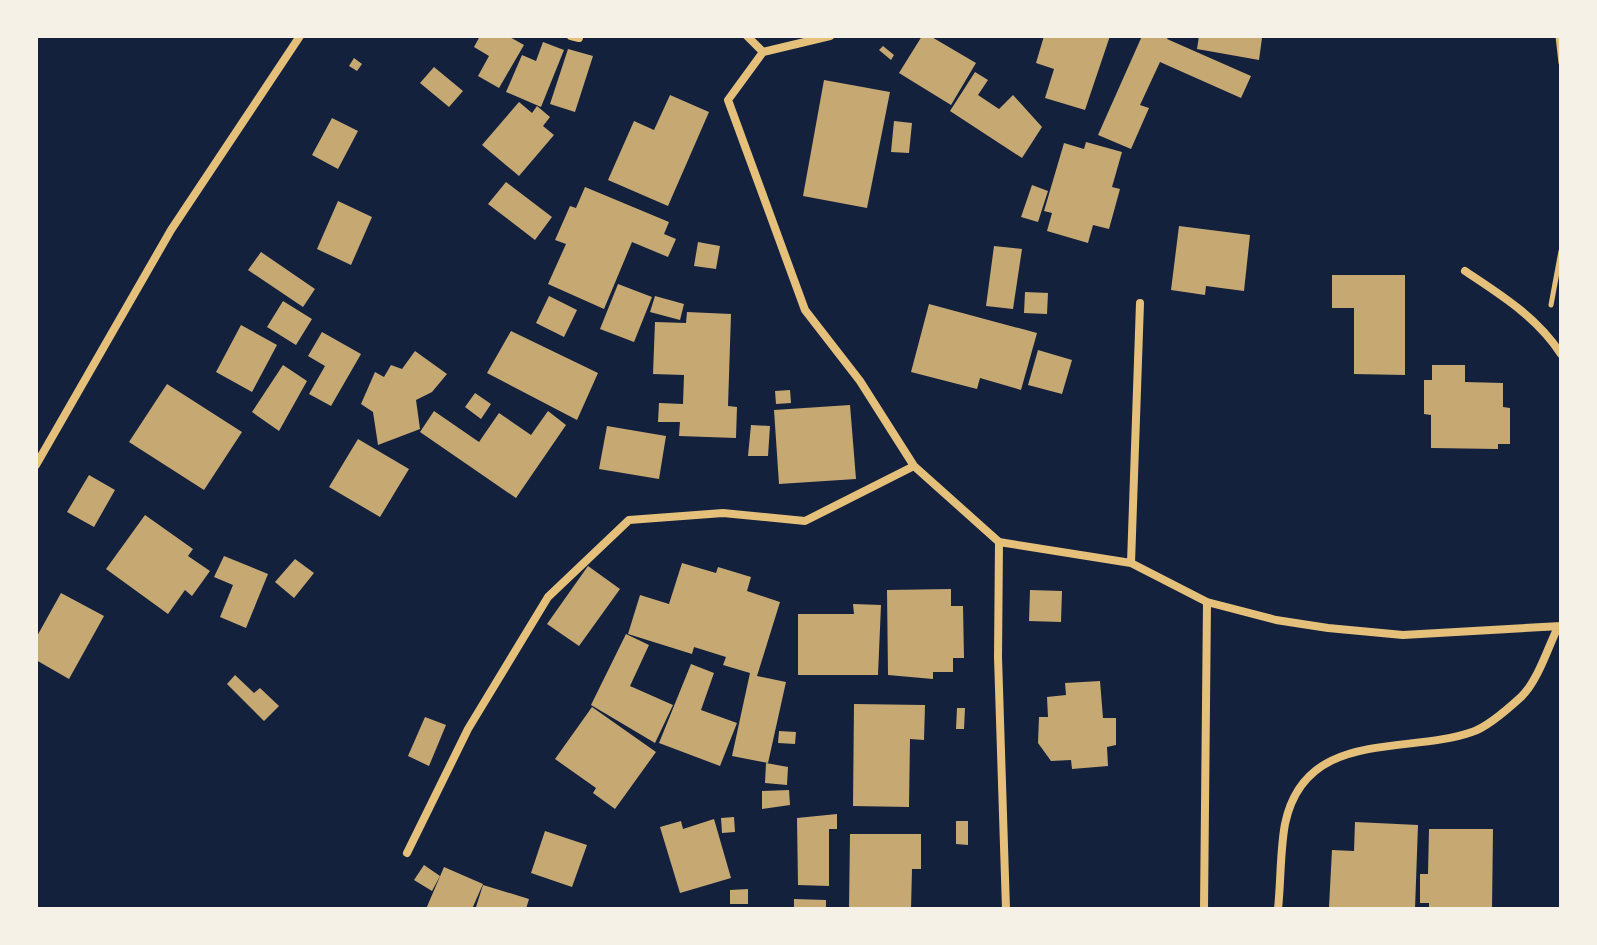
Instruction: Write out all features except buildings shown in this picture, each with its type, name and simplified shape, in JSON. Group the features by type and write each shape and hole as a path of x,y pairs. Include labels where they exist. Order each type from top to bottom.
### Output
{"street":[{"path":"36,465 171,230 300,36"},
{"path":"747,36 763,52"},
{"path":"830,36 763,52 728,100 805,310 860,381 914,466 999,542 1131,563 1207,602 1276,620 1403,635 1559,626"},
{"path":"1465,271 1516,306 1548,334 1561,354"},
{"path":"1131,563 1140,303"},
{"path":"407,853 468,729 548,597 629,520 723,513 805,521 914,466"},
{"path":"999,542 998,657 1006,909"},
{"path":"1204,909 1207,602"},
{"path":"1278,909 1286,822 1302,786 1337,757 1378,744 1437,741 1476,731 1524,695 1559,626"}],"path":[{"path":"1558,36 1561,63"},
{"path":"1548,334 1556,266 1561,251"}]}
